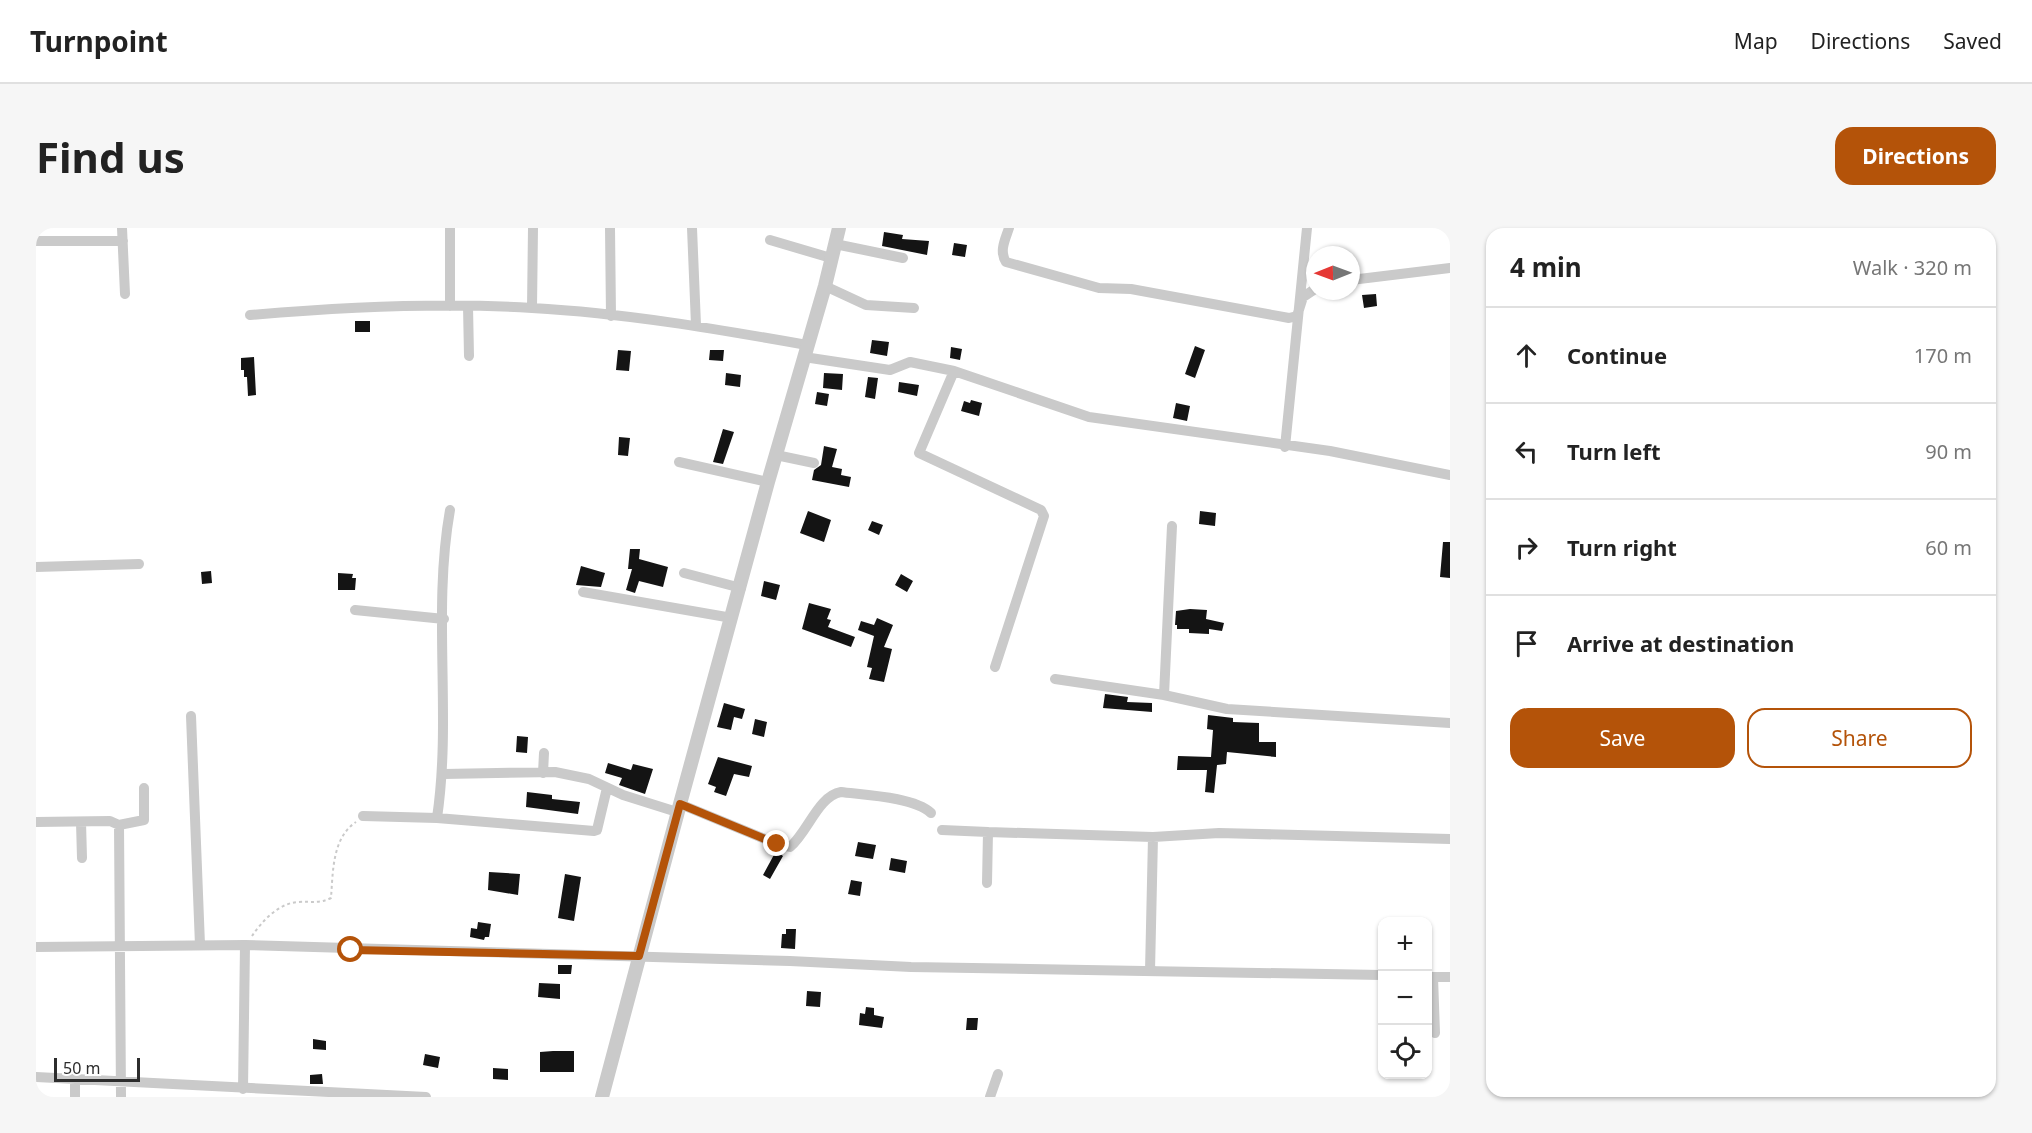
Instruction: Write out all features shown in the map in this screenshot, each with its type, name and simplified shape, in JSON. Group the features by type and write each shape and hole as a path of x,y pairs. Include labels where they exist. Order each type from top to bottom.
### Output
{"street":[{"path":"122,228 125,294"},
{"path":"450,228 450,306"},
{"path":"532,308 533,228"},
{"path":"610,228 611,316"},
{"path":"692,228 696,325"},
{"path":"602,1097 839,228"},
{"path":"1009,228 1003,256 1010,264 1099,288 1131,289 1289,318 1297,316"},
{"path":"1285,447 1307,228"},
{"path":"770,240 831,258"},
{"path":"36,241 123,241"},
{"path":"835,243 903,258"},
{"path":"1360,279 1450,268"},
{"path":"825,286 866,305 914,308"},
{"path":"1297,316 1303,297 1306,295"},
{"path":"468,306 469,356"},
{"path":"250,315 312,310 468,306 532,308 696,325 872,369 890,370 910,362 954,371 1089,417 1285,447 1341,453 1450,475"},
{"path":"954,371 919,453 1041,510 1044,516 995,667"},
{"path":"776,455 814,463"},
{"path":"680,462 768,482"},
{"path":"437,818 444,774 444,619 446,536 450,510"},
{"path":"1164,695 1172,526"},
{"path":"36,567 139,564"},
{"path":"684,573 741,588"},
{"path":"583,592 732,618"},
{"path":"355,610 444,619"},
{"path":"1055,679 1164,695 1195,704 1237,710 1450,723"},
{"path":"191,716 200,945"},
{"path":"543,773 544,753"},
{"path":"444,774 543,773 589,778 607,788 679,808 790,847 801,838 825,802 834,793 897,800 925,807 931,813"},
{"path":"36,822 110,821 119,825 144,820 144,788"},
{"path":"363,816 437,818 594,831 597,830 607,788"},
{"path":"81,822 82,858"},
{"path":"119,825 121,1097"},
{"path":"942,830 1153,837 1219,833 1450,839"},
{"path":"987,883 988,832"},
{"path":"1150,971 1153,837"},
{"path":"243,1089 245,945"},
{"path":"36,947 245,945 639,956 911,967 1378,975"},
{"path":"1432,977 1450,977"},
{"path":"1432,999 1435,1033"},
{"path":"990,1097 998,1074"},
{"path":"36,1077 216,1092 243,1089 426,1097"},
{"path":"75,1080 75,1097"}],"path":[{"path":"245,945 259,925 276,910 296,902 320,904 331,898 335,856 347,828 363,816"}],"building":[{"path":"884,232 903,235 902,239 929,241 927,255 882,246"},
{"path":"954,243 967,245 965,257 952,255"},
{"path":"1376,294 1377,306 1364,308 1362,295"},
{"path":"355,321 370,321 370,332 355,332"},
{"path":"872,340 889,342 887,356 870,353"},
{"path":"1195,346 1205,350 1195,378 1185,374"},
{"path":"951,347 962,349 960,360 950,358"},
{"path":"618,350 631,351 629,371 616,370"},
{"path":"710,350 724,350 723,361 709,360"},
{"path":"254,357 256,395 248,396 247,377 244,377 244,370 241,370 241,358"},
{"path":"726,373 741,375 740,387 725,385"},
{"path":"824,373 843,374 842,390 823,388"},
{"path":"868,377 878,378 875,399 865,397"},
{"path":"899,382 919,385 917,396 898,392"},
{"path":"817,392 829,394 827,406 815,404"},
{"path":"971,400 982,403 979,416 961,411 964,401 970,403"},
{"path":"1176,403 1190,406 1187,421 1173,418"},
{"path":"723,429 734,432 723,464 713,462"},
{"path":"619,437 630,438 628,456 618,455"},
{"path":"824,446 837,449 832,467 842,469 841,475 851,477 849,487 812,480 814,470 821,465"},
{"path":"808,511 831,520 824,542 800,533"},
{"path":"1200,511 1216,513 1215,526 1199,524"},
{"path":"872,521 883,525 879,535 868,530"},
{"path":"1443,542 1450,542 1450,578 1440,577"},
{"path":"630,549 640,549 639,559 668,567 663,587 639,581 635,593 626,590 632,569 628,569"},
{"path":"581,566 605,573 601,587 576,585"},
{"path":"211,571 212,583 202,584 201,572"},
{"path":"338,573 353,574 352,578 356,578 355,590 338,590"},
{"path":"901,574 913,581 907,592 895,585"},
{"path":"764,581 780,585 776,600 761,596"},
{"path":"809,603 831,609 827,619 831,620 828,627 855,637 851,647 802,629"},
{"path":"1207,610 1206,619 1224,623 1222,631 1209,629 1209,634 1189,633 1189,629 1177,629 1176,611"},
{"path":"877,618 893,625 884,647 892,649 884,682 869,679 872,668 867,667 874,636 858,630 861,621 874,625"},
{"path":"1105,694 1128,697 1127,702 1152,703 1152,712 1103,708"},
{"path":"724,703 745,709 742,719 734,717 731,730 717,727"},
{"path":"1208,715 1233,718 1233,722 1259,723 1259,742 1276,742 1276,757 1227,752 1226,764 1217,765 1214,793 1205,792 1207,770 1177,770 1178,756 1211,757 1213,730 1207,729"},
{"path":"755,719 767,722 764,737 752,734"},
{"path":"517,736 528,737 527,753 516,752"},
{"path":"718,757 752,766 749,777 734,774 726,796 714,792 716,787 708,784"},
{"path":"608,763 631,770 633,764 653,769 645,794 619,785 622,778 605,773"},
{"path":"527,792 552,795 552,799 580,802 578,814 526,807"},
{"path":"858,842 876,845 873,859 855,856"},
{"path":"776,851 783,856 770,879 763,875"},
{"path":"891,858 907,861 905,873 889,870"},
{"path":"489,872 520,874 518,895 488,890"},
{"path":"565,874 581,877 574,921 558,918"},
{"path":"851,880 862,882 860,896 848,894"},
{"path":"478,922 491,924 489,937 485,937 484,940 470,937 471,928 477,929"},
{"path":"786,929 796,929 795,949 781,948 782,934 786,934"},
{"path":"558,965 572,965 571,974 558,974"},
{"path":"539,983 560,984 560,999 538,997"},
{"path":"807,991 821,992 820,1007 806,1006"},
{"path":"866,1007 874,1008 874,1015 884,1017 882,1028 859,1025 860,1013 865,1014"},
{"path":"967,1018 978,1018 977,1030 966,1030"},
{"path":"313,1039 326,1041 326,1050 313,1049"},
{"path":"574,1051 574,1072 540,1072 540,1052"},
{"path":"425,1054 440,1057 438,1068 423,1065"},
{"path":"493,1068 508,1069 508,1080 493,1079"},
{"path":"322,1074 323,1084 310,1084 310,1075"}],"route":[{"path":"351,950 639,956 680,804 777,844"}]}
